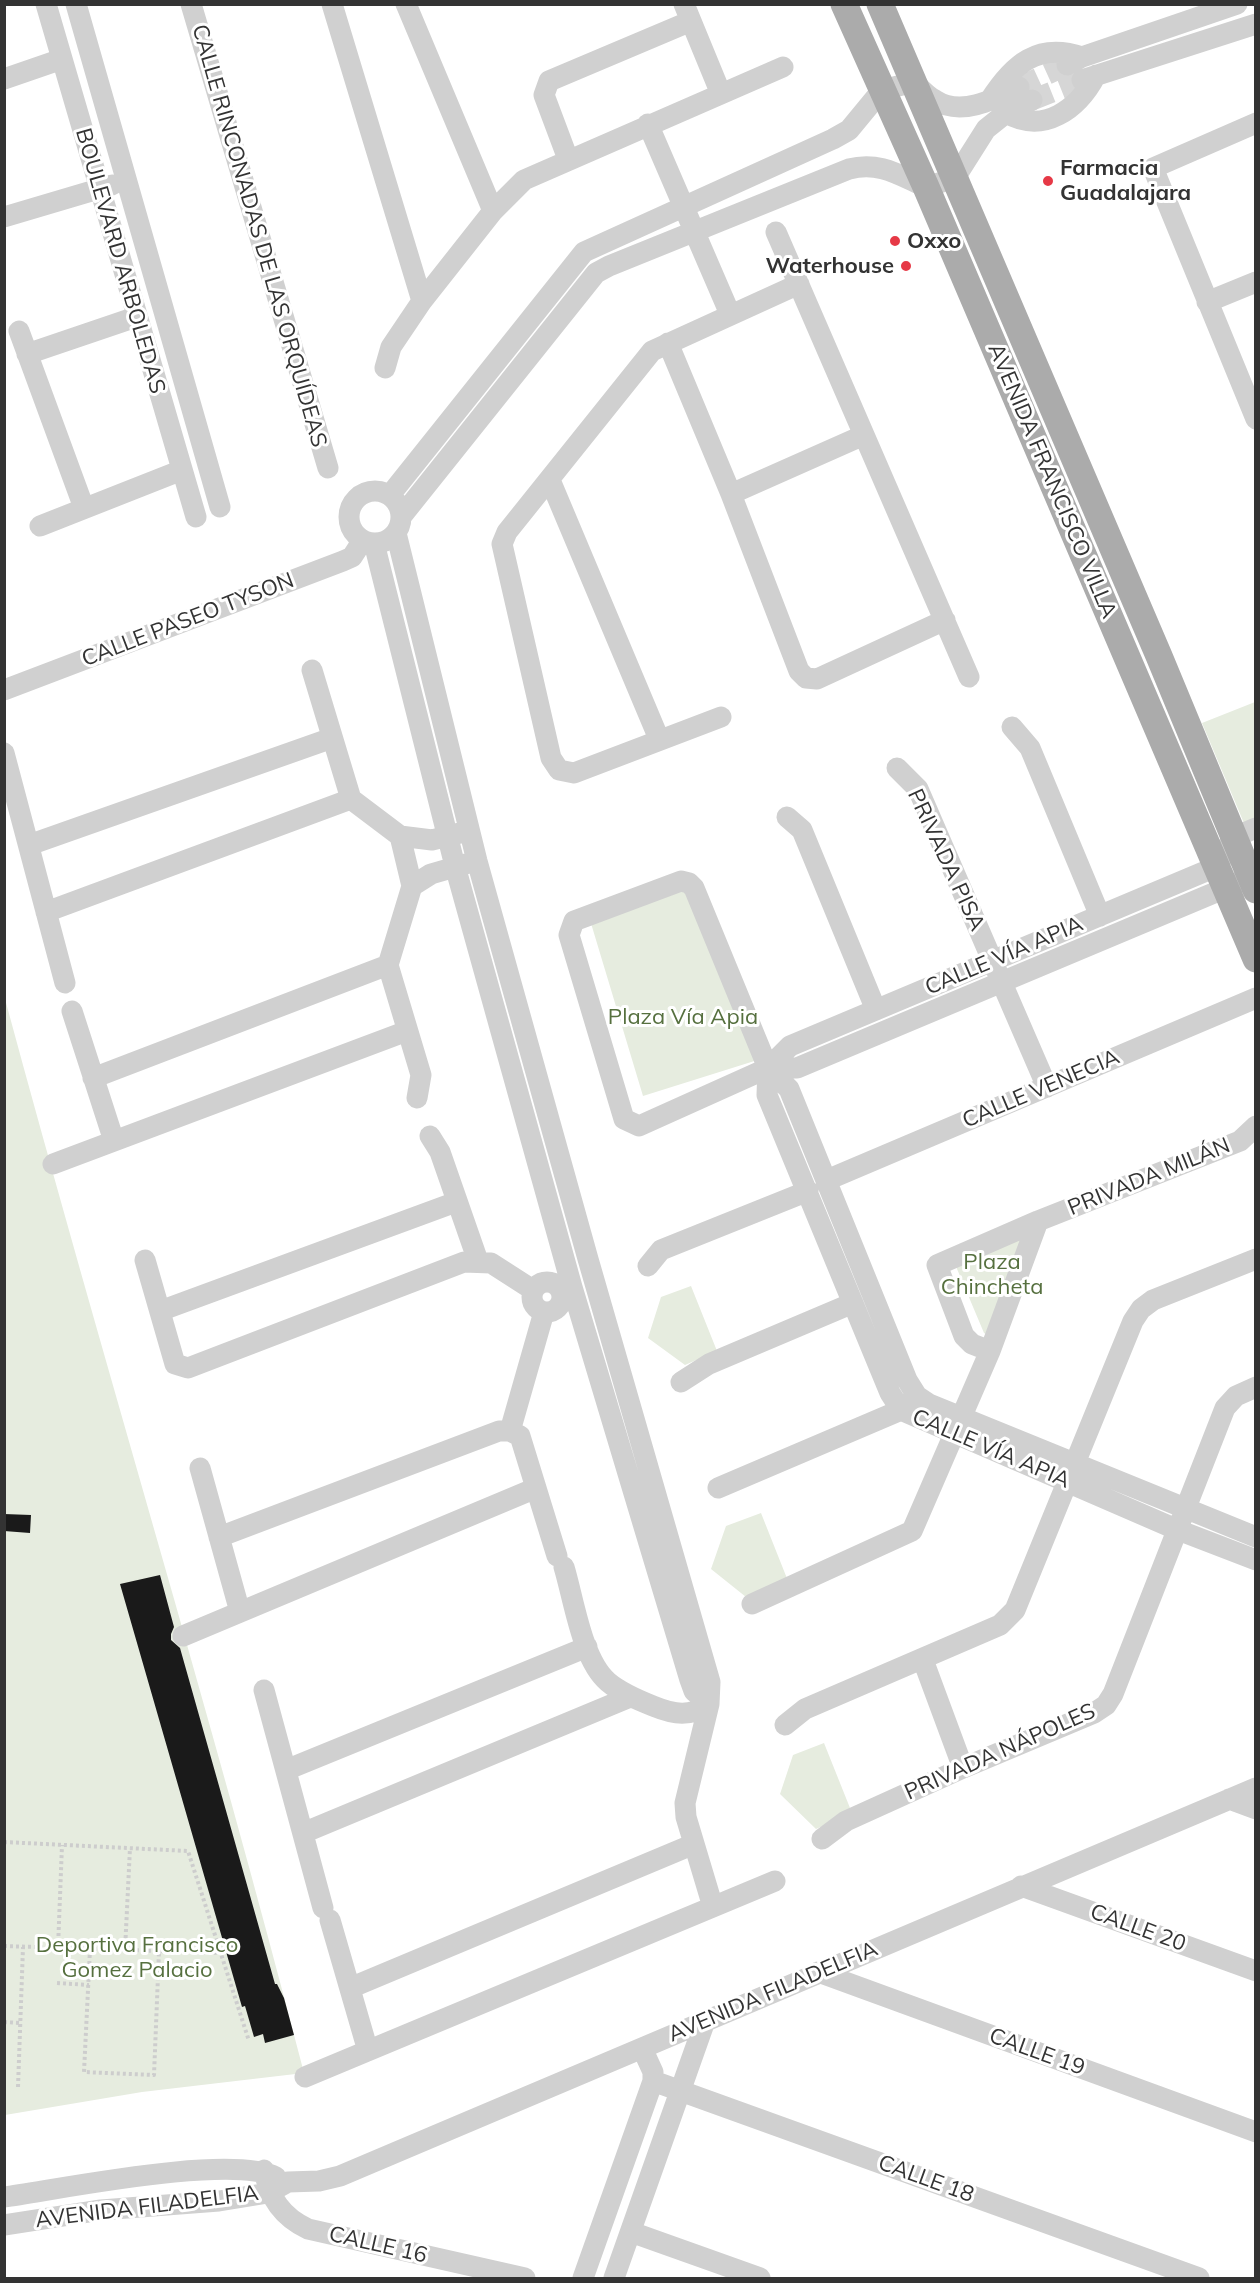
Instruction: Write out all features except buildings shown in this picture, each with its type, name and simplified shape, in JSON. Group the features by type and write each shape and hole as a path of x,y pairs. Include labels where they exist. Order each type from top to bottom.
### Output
{"main road":[{"name":"AVENIDA FRANCISCO VILLA","path":"844,4 926,187 1132,669 1238,880 1256,959"},
{"name":"AVENIDA FRANCISCO VILLA","path":"880,4 1160,656 1244,833 1238,880"},
{"path":"1132,669 1160,656"}],"street":[{"name":"BOULEVARD ARBOLEDAS","path":"46,4 196,517"},
{"name":"BOULEVARD ARBOLEDAS","path":"76,4 220,507"},
{"name":"CALLE RINCONADAS DE LAS ORQUÍDEAS","path":"191,4 328,468"},
{"path":"332,4 422,301"},
{"path":"406,4 493,212"},
{"path":"1082,69 1237,4"},
{"path":"568,159 544,96 549,81 688,13 722,94"},
{"path":"1082,69 1256,24"},
{"path":"390,495 584,252 849,130 882,90 914,82 935,101 948,106 997,108 1019,120 1033,122 1047,120 1075,104 1088,91 1082,69 1057,51 1031,56 1007,76 997,108 955,178 926,187 881,166 865,165 779,197 596,273 398,525 390,538 369,541 355,533 350,524 350,514 353,504 360,496 369,492 390,495 400,508 398,525 469,831 594,1280 710,1682 709,1704 685,1803 694,1844 713,1907"},
{"path":"4,79 62,59"},
{"path":"385,368 391,347 422,301 493,212 524,180 648,124 783,68"},
{"path":"997,108 1026,93"},
{"path":"1256,123 1153,168 1256,419"},
{"path":"648,124 730,314"},
{"path":"4,217 127,180"},
{"path":"776,232 969,677"},
{"path":"1207,302 1256,282"},
{"path":"721,717 574,773 559,770 551,758 502,544 507,532 652,351 799,284"},
{"path":"27,354 136,317"},
{"path":"19,331 84,508"},
{"path":"668,343 731,494 799,671 806,678 817,679 945,620"},
{"path":"731,494 864,435"},
{"path":"40,526 182,470"},
{"path":"550,480 659,739"},
{"path":"369,541 566,1289 690,1680 694,1691 709,1704"},
{"name":"CALLE PASEO TYSON","path":"4,690 352,558 369,541"},
{"path":"312,670 351,799 400,836 432,840 469,831"},
{"path":"1012,727 1030,748 1100,916"},
{"path":"29,845 332,738"},
{"path":"4,753 65,983"},
{"name":"PRIVADA PISA","path":"897,768 918,789 1047,1087"},
{"path":"46,912 351,799"},
{"path":"787,817 802,830 876,1010"},
{"path":"400,836 412,886 388,965 421,1075 417,1098"},
{"path":"412,886 431,874 477,861"},
{"name":"CALLE VÍA APIA","path":"1238,880 1100,916 790,1046 768,1068 767,1095 890,1393 909,1403 928,1404 959,1424 1071,1472 1179,1530 1256,1560"},
{"name":"CALLE VÍA APIA","path":"768,1068 797,1068 1238,880"},
{"path":"681,881 689,883 694,888 768,1068 639,1126 630,1124 624,1119 569,935 574,921 681,881"},
{"path":"93,1078 388,965"},
{"name":"CALLE VENECIA","path":"827,1180 1256,998"},
{"path":"72,1011 114,1141"},
{"path":"53,1164 407,1031"},
{"name":"CALLE VÍA APIA","path":"768,1068 789,1089 907,1380 909,1403"},
{"name":"PRIVADA MILÁN","path":"990,1351 972,1344 964,1336 937,1265 1038,1221 1240,1141 1256,1126"},
{"path":"430,1136 440,1152 478,1261"},
{"path":"648,1266 661,1250 808,1191"},
{"path":"160,1311 456,1202"},
{"path":"752,1604 912,1531 990,1351 1038,1221"},
{"path":"785,1725 805,1709 922,1660 1000,1625 1008,1619 1015,1610 1141,1309 1153,1300 1256,1259"},
{"path":"145,1260 175,1364 180,1368 188,1368 464,1262 491,1263 533,1290"},
{"path":"533,1290 547,1282 566,1289 594,1280"},
{"path":"533,1290 532,1301 544,1312 555,1311 559,1307 566,1289"},
{"path":"681,1382 709,1365 853,1303"},
{"path":"510,1431 544,1312"},
{"name":"PRIVADA NÁPOLES","path":"822,1839 846,1821 963,1768 1094,1713 1106,1705 1113,1694 1179,1530 1224,1408 1236,1396 1256,1387"},
{"path":"718,1488 909,1403"},
{"path":"219,1537 499,1431 510,1431 519,1436 594,1666 608,1682 630,1696 677,1714 698,1711 709,1704"},
{"path":"200,1468 240,1612"},
{"name":"CALLE VÍA APIA","path":"1071,1472 1187,1509 1256,1537"},
{"path":"183,1636 536,1488"},
{"path":"286,1770 587,1647"},
{"path":"922,1660 963,1768"},
{"path":"264,1690 326,1914 368,2051"},
{"path":"303,1833 630,1696"},
{"name":"AVENIDA FILADELFIA","path":"4,2225 101,2210 219,2201 268,2193 288,2182 319,2181 340,2176 1256,1788"},
{"path":"1229,1799 1256,1809"},
{"path":"350,1988 694,1844"},
{"path":"305,2077 775,1881"},
{"name":"CALLE 20","path":"1021,1886 1256,1971"},
{"name":"CALLE 19","path":"818,1972 1256,2132"},
{"path":"614,2278 705,2021"},
{"path":"583,2278 653,2080 653,2072 642,2048"},
{"name":"CALLE 18","path":"653,2080 1199,2278"},
{"name":"AVENIDA FILADELFIA","path":"4,2197 193,2170 264,2170 288,2182"},
{"path":"264,2170 268,2193"},
{"name":"CALLE 16","path":"268,2193 293,2222 308,2229 525,2278"},
{"path":"631,2232 760,2278"}],"path":[{"path":"4,1842 188,1851 249,2041"},
{"path":"58,1948 62,1845"},
{"path":"125,1950 130,1848"},
{"path":"4,1946 221,1953"},
{"path":"18,2087 23,1947"},
{"path":"90,1949 84,2072 154,2075 159,1951"},
{"path":"57,1983 89,1985"},
{"path":"4,2022 20,2023"}],"green space":[{"path":"1255,702 1255,824 1246,828 1202,723"},
{"name":"Plaza Vía Apia","path":"696,880 764,1058 643,1096 590,920"},
{"name":"Deportiva Francisco Gomez Palacio","path":"5,999 232,1804 304,2073 142,2092 5,2115"},
{"name":"Plaza Chincheta","path":"1045,1221 998,1341 984,1333 952,1257"},
{"path":"691,1286 717,1351 685,1365 648,1338 661,1297"},
{"path":"761,1513 790,1586 751,1601 711,1569 726,1526"},
{"path":"824,1743 852,1813 816,1829 780,1794 793,1755"}],"tunnel":[{"path":"1019,87 1067,65"},
{"path":"1032,100 1082,80"}],"place":[{"name":"Farmacia Guadalajara","path":"1048,181"},
{"name":"Oxxo","path":"895,241"},
{"name":"Waterhouse","path":"906,266"}]}
